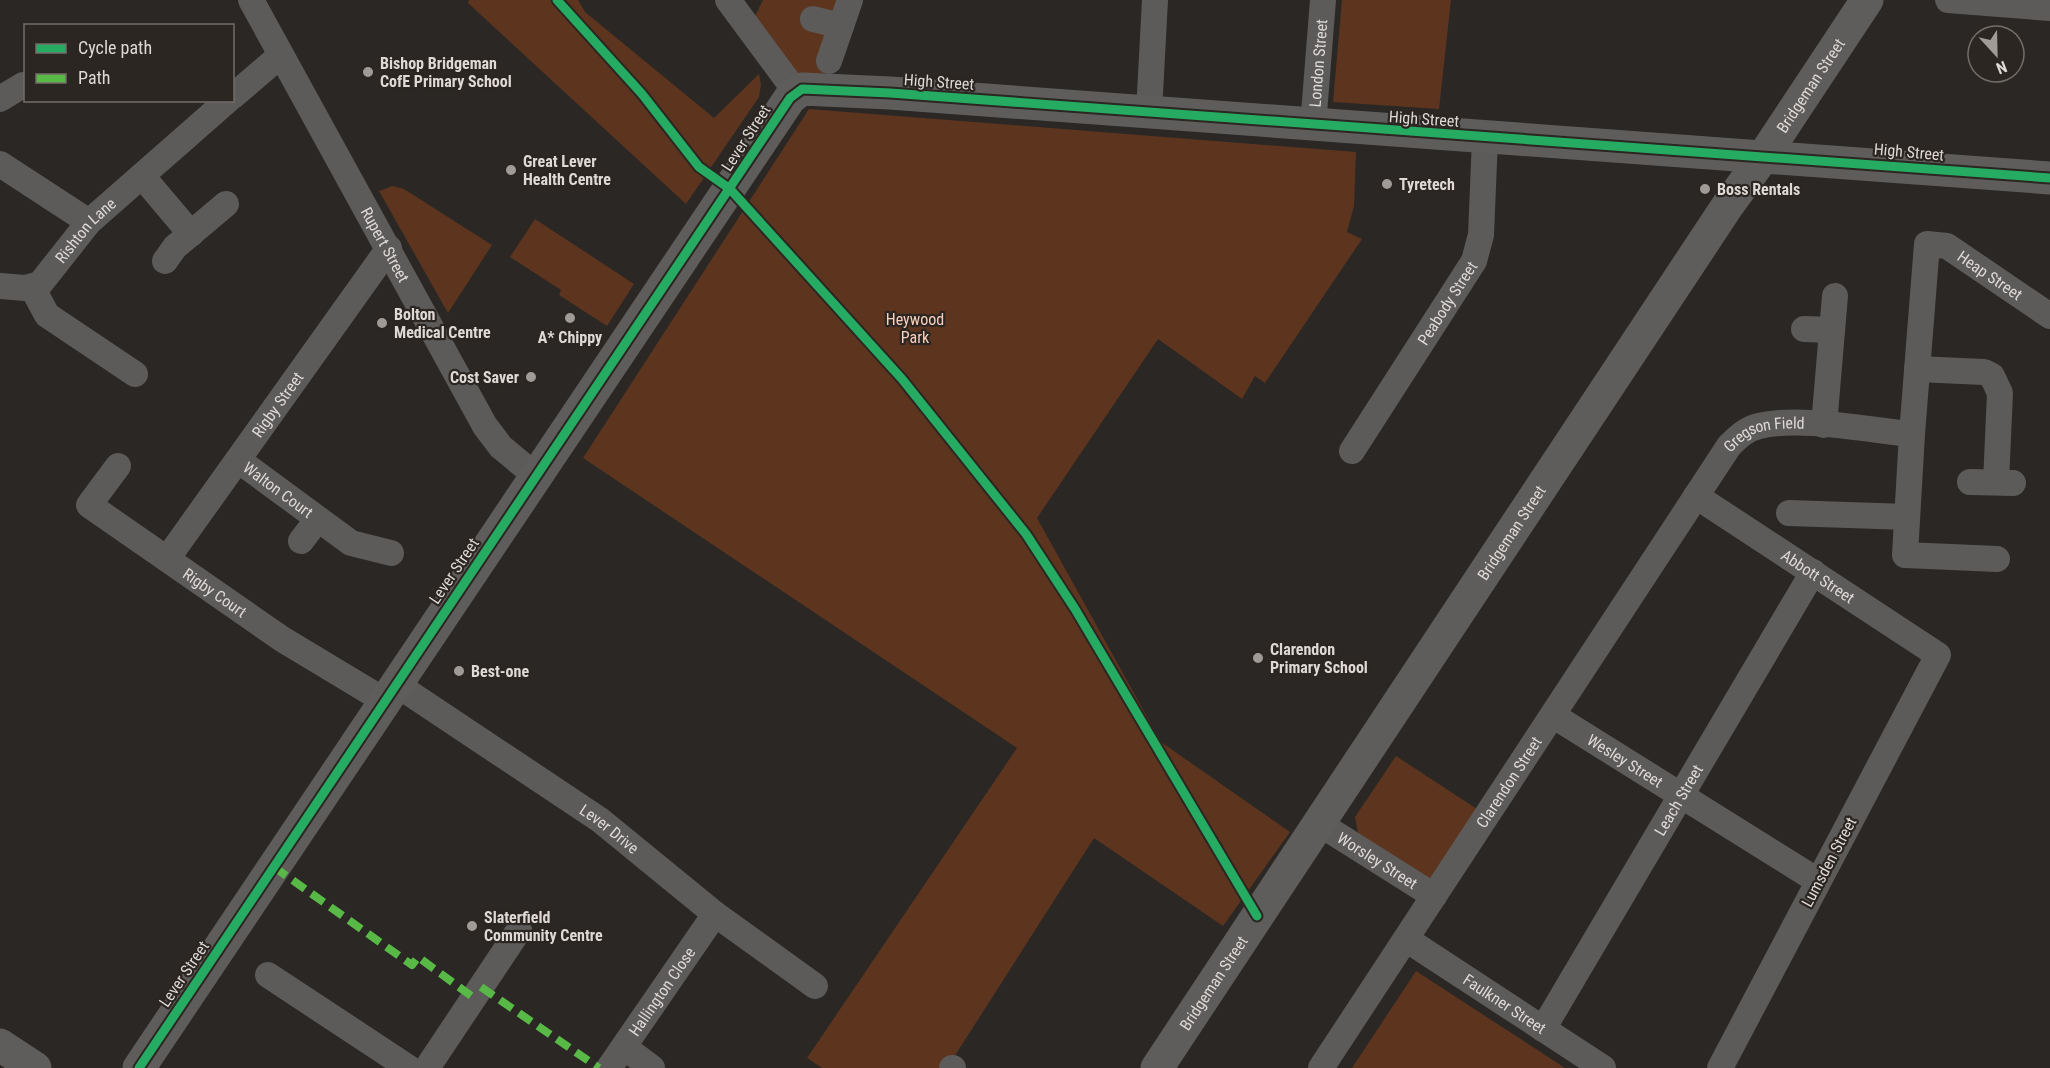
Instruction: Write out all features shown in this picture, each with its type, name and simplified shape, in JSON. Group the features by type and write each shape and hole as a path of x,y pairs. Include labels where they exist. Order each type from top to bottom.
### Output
{"street":[{"name":"Rupert Street","path":"251,0 485,426 501,447 536,476"},
{"path":"728,0 796,92"},
{"path":"830,61 850,0"},
{"path":"1149,112 1155,0"},
{"name":"London Street","path":"1313,126 1323,0"},
{"name":"Bridgeman Street","path":"1157,1068 1728,205 1763,158 1867,0"},
{"path":"1948,0 2050,8"},
{"path":"813,19 841,26"},
{"path":"234,95 281,55"},
{"path":"0,99 23,85"},
{"name":"High Street","path":"796,92 808,88 820,88 1313,126 2050,178"},
{"name":"Lever Street","path":"139,1068 796,92"},
{"name":"Rishton Lane","path":"32,287 46,279 89,222 226,102"},
{"name":"Peabody Street","path":"1352,451 1474,261 1481,235 1485,138"},
{"path":"0,164 89,222"},
{"path":"142,176 191,234"},
{"path":"165,261 176,247 226,204"},
{"name":"Heap Street","path":"1917,369 1927,244 1947,246 2050,316"},
{"name":"Rigby Street","path":"167,559 389,248"},
{"path":"0,286 32,287 47,315 135,374"},
{"name":"Gregson Field","path":"1824,425 1835,296"},
{"path":"1804,329 1832,330"},
{"path":"1970,482 2005,483 2000,393 1992,376 1984,372 1917,369 1905,555 1997,559"},
{"name":"Gregson Field","path":"1696,496 1729,446 1742,433 1758,426 1783,422 1912,434"},
{"name":"Walton Court","path":"238,460 351,543 391,553"},
{"name":"Rigby Court","path":"118,466 89,505 282,639 391,692"},
{"name":"Abbott Street","path":"1696,496 1938,655"},
{"name":"Clarendon Street","path":"1321,1068 1554,716 1696,496"},
{"path":"1802,520 1907,517"},
{"name":"Walton Court","path":"301,541 318,519"},
{"name":"Leach Street","path":"1543,1029 1814,572"},
{"name":"Lumsden Street","path":"1720,1068 1938,655"},
{"name":"Lever Drive","path":"391,692 596,817 715,914 815,986"},
{"name":"Wesley Street","path":"1554,716 1818,881"},
{"name":"Worsley Street","path":"1320,824 1434,896"},
{"name":"Hallington Close","path":"616,1058 715,914"},
{"path":"427,1068 519,930"},
{"name":"Faulkner Street","path":"1406,939 1604,1068"},
{"path":"267,975 409,1068"},
{"path":"0,1045 35,1068"},
{"path":"616,1058 652,1068"}],"green space":[{"path":"469,0 578,0 585,12 714,118 759,74 761,85 759,97 686,204 468,3"},
{"path":"763,0 849,0 820,88 796,92 750,26"},
{"path":"1342,0 1451,0 1439,109 1333,102"},
{"name":"Heywood Park","path":"809,109 1356,152 1354,206 1347,232 1362,239 1265,383 1255,376 1242,399 1158,339 1037,518 1161,742 1290,832 1223,926 1094,838 947,1068 822,1068 807,1058 1017,748 583,458"},
{"path":"393,186 404,189 492,245 448,313 379,191"},
{"path":"535,219 634,284 607,326 559,295 561,290 510,257"},
{"path":"1396,756 1477,809 1430,880 1358,833 1355,817"},
{"path":"1416,971 1565,1068 1352,1068"}],"marked path":[{"path":"274,867 412,965 418,957 474,998"},
{"path":"481,987 599,1068"}],"cycle path":[{"path":"557,0 642,94 699,167 730,189 902,379 1026,534 1075,609 1257,916"},
{"path":"139,1068 790,98 802,89 890,93 2050,178"}],"place":[{"name":"Bishop Bridgeman CofE Primary School","path":"368,72"},
{"name":"Great Lever Health Centre","path":"511,170"},
{"name":"Tyretech","path":"1387,184"},
{"name":"Boss Rentals","path":"1705,189"},
{"name":"A* Chippy","path":"570,318"},
{"name":"Bolton Medical Centre","path":"382,323"},
{"name":"Cost Saver","path":"531,377"},
{"name":"Clarendon Primary School","path":"1258,658"},
{"name":"Best-one","path":"459,671"},
{"name":"Slaterfield Community Centre","path":"472,926"}]}
